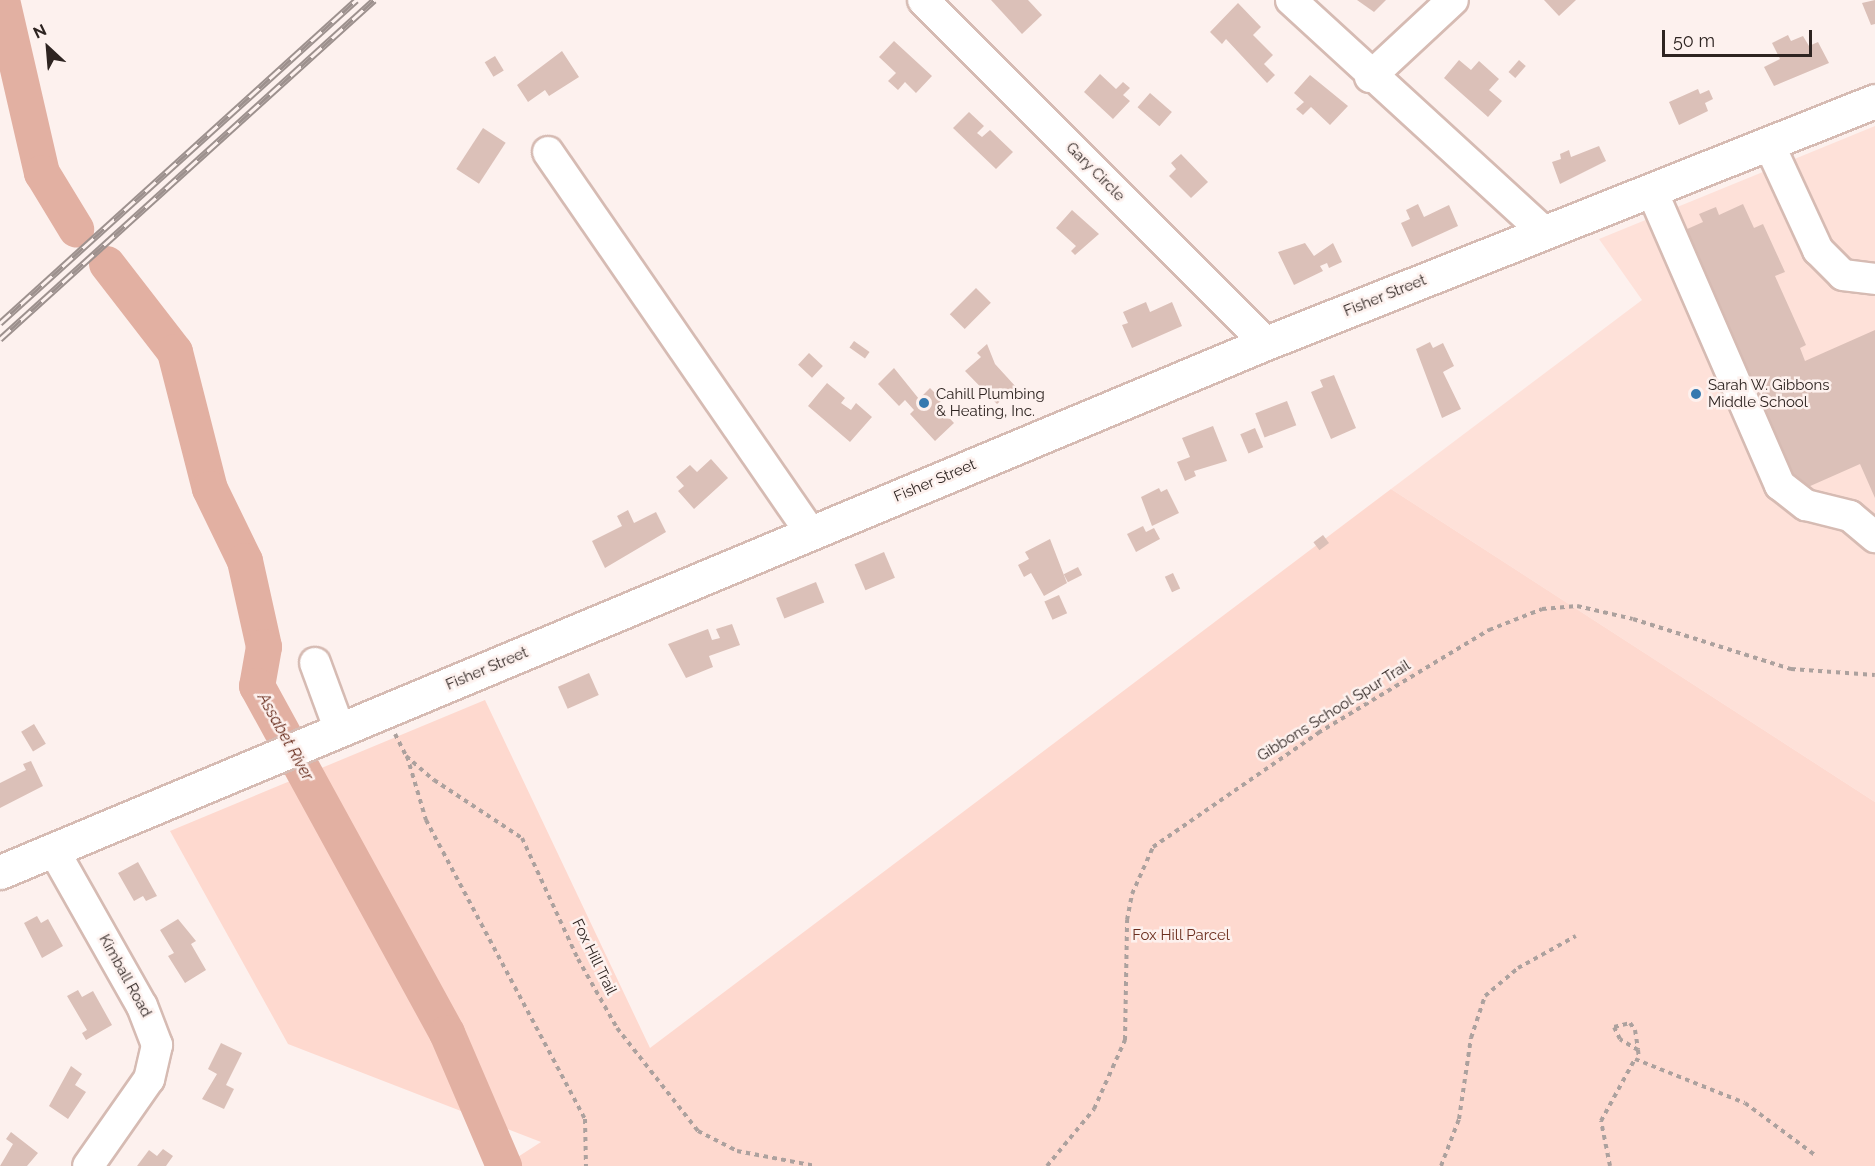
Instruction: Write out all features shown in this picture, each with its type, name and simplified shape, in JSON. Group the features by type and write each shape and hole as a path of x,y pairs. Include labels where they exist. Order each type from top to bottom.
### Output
{"main road":[{"name":"Fisher Street","path":"0,872 1266,343 1652,191 1875,100"}],"street":[{"name":"Gary Circle","path":"924,0 1266,343"},
{"path":"1291,0 1370,77 1545,233"},
{"path":"1370,77 1454,0"},
{"path":"1769,144 1818,250 1843,275 1875,279"},
{"path":"548,152 811,533"},
{"path":"1652,191 1780,485 1806,505 1850,516 1875,537"},
{"path":"315,663 340,731"},
{"name":"Kimball Road","path":"53,849 142,1006 157,1045 149,1079 88,1166"}],"path":[{"name":"Gibbons School Spur Trail","path":"1047,1166 1094,1109 1125,1040 1127,920 1132,894 1153,848 1280,758 1489,630 1542,609 1578,606 1633,619 1791,669 1875,675"},
{"name":"Fox Hill Trail","path":"384,713 406,756 434,780 522,838 616,1028 698,1131 737,1151 816,1166"},
{"path":"406,756 426,820 585,1119 586,1166"},
{"path":"1441,1166 1459,1119 1471,1038 1485,996 1518,968 1576,936"},
{"path":"1638,1050 1620,1039 1614,1027 1630,1023 1638,1050 1639,1059"},
{"path":"1610,1166 1601,1121 1631,1063 1639,1059 1745,1103 1816,1156"}],"shaded area":[{"name":"Sarah W. Gibbons Middle School","path":"1875,126 1875,802 1391,489 1642,300 1599,239"}],"green space":[{"name":"Fox Hill Parcel","path":"1391,489 1875,802 1875,1166 511,1166 510,1162 541,1142 288,1044 170,831 485,700 650,1048"}],"building":[{"path":"991,0 1028,0 1042,15 1022,34"},
{"path":"1357,0 1386,0 1374,12"},
{"path":"1544,0 1576,0 1559,16"},
{"path":"1875,0 1875,24 1871,25 1862,3"},
{"path":"1238,3 1261,27 1253,35 1273,55 1264,64 1275,75 1267,83 1226,39 1222,44 1210,32"},
{"path":"1788,35 1791,41 1803,36 1809,46 1818,42 1829,63 1774,86 1764,67 1780,59 1772,43"},
{"path":"894,41 932,76 916,93 905,82 898,90 888,81 896,73 879,57"},
{"path":"562,51 579,77 549,96 545,90 528,102 517,85"},
{"path":"495,56 504,71 493,77 485,62"},
{"path":"1459,60 1471,70 1479,61 1499,79 1489,90 1502,101 1488,117 1444,78"},
{"path":"1519,60 1526,66 1515,78 1509,72"},
{"path":"1100,74 1116,89 1123,82 1130,88 1123,95 1130,101 1113,119 1084,92"},
{"path":"1310,75 1348,106 1330,125 1311,107 1303,115 1296,109 1304,102 1294,93"},
{"path":"1698,89 1700,94 1709,90 1713,99 1705,103 1708,111 1679,125 1669,102"},
{"path":"1150,93 1172,112 1159,126 1138,107"},
{"path":"969,112 984,126 977,133 982,137 990,130 1013,152 996,169 953,128"},
{"path":"483,128 506,143 479,184 456,169"},
{"path":"1599,146 1606,161 1560,184 1552,162 1561,159 1560,154 1569,150 1571,157"},
{"path":"1181,154 1208,182 1191,198 1169,176 1176,169 1171,163"},
{"path":"1418,204 1424,217 1449,205 1458,226 1412,247 1401,223 1410,219 1406,210"},
{"name":"Sarah W. Gibbons Middle School","path":"1743,204 1754,228 1763,224 1785,272 1775,276 1806,345 1800,348 1805,361 1875,330 1875,498 1860,464 1799,491 1676,234 1703,222 1699,214 1716,207 1719,215"},
{"path":"1072,210 1099,234 1075,255 1071,251 1076,246 1056,228"},
{"path":"1305,243 1314,256 1333,243 1342,262 1329,268 1327,263 1320,266 1323,271 1294,285 1278,252"},
{"path":"976,288 991,303 965,329 950,314"},
{"path":"1146,302 1150,312 1172,302 1182,326 1132,348 1122,325 1128,323 1123,312"},
{"path":"854,341 870,352 865,358 849,348"},
{"path":"1430,342 1433,348 1443,343 1454,366 1443,372 1461,409 1442,418 1416,349"},
{"path":"987,344 995,364 1016,387 997,404 965,371 981,357 977,353"},
{"path":"809,353 823,366 812,378 798,365"},
{"name":"Cahill Plumbing & Heating, Inc.","path":"894,368 919,399 930,388 942,400 937,405 954,423 935,441 910,414 914,410 905,400 899,406 878,384"},
{"path":"1334,375 1356,428 1331,439 1311,392 1323,387 1320,380"},
{"path":"827,383 845,398 841,403 851,410 856,403 872,417 850,442 808,406"},
{"path":"1287,401 1296,425 1265,437 1255,413"},
{"path":"1213,426 1227,461 1194,471 1196,476 1185,481 1177,462 1190,457 1182,438"},
{"path":"1255,428 1263,447 1248,454 1240,434"},
{"path":"711,459 728,478 694,509 678,491 684,486 676,477 690,465 697,472"},
{"path":"1159,488 1161,492 1167,489 1179,513 1152,526 1141,497"},
{"path":"628,510 634,523 656,512 666,532 605,568 592,541 622,526 617,516"},
{"path":"1143,526 1146,532 1154,528 1160,539 1136,552 1127,534"},
{"path":"1323,535 1329,543 1319,550 1313,542"},
{"path":"1050,539 1067,583 1044,596 1031,573 1024,577 1018,565 1029,559 1025,552"},
{"path":"884,552 895,578 865,590 855,565"},
{"path":"1078,567 1082,575 1068,582 1064,574"},
{"path":"1173,573 1180,588 1172,592 1165,577"},
{"path":"816,582 824,602 784,619 776,598"},
{"path":"1059,595 1067,613 1053,620 1044,602"},
{"path":"732,624 740,645 709,656 713,667 686,678 668,644 708,629 712,640 720,638 716,629"},
{"path":"589,673 599,695 568,709 558,687"},
{"path":"34,724 46,744 33,751 21,732"},
{"path":"31,761 43,786 0,808 0,783 26,770 23,764"},
{"path":"138,862 157,896 146,901 143,896 134,901 118,873"},
{"path":"37,916 41,923 48,919 63,946 42,958 24,923"},
{"path":"178,919 196,941 191,944 206,970 185,983 168,956 174,953 160,930"},
{"path":"78,990 82,997 93,991 112,1025 86,1040 82,1033 87,1030 67,996"},
{"path":"221,1043 242,1053 226,1085 234,1089 224,1109 202,1099 217,1074 208,1069"},
{"path":"71,1066 82,1074 75,1085 86,1092 68,1119 49,1106"},
{"path":"11,1132 38,1153 27,1166 0,1166 13,1144 6,1139"},
{"path":"163,1149 173,1156 166,1166 137,1166 149,1150 157,1156"}],"waterway":[{"name":"Assabet River","path":"2,0 42,173 76,229"},
{"name":"Assabet River","path":"107,264 175,352 210,489 245,561 264,647 257,686 447,1033 504,1166"}],"railway":[{"path":"0,323 356,0"},
{"path":"0,339 374,0"}],"place":[{"name":"Sarah W. Gibbons Middle School","path":"1696,394"},
{"name":"Cahill Plumbing & Heating, Inc.","path":"924,403"}]}
